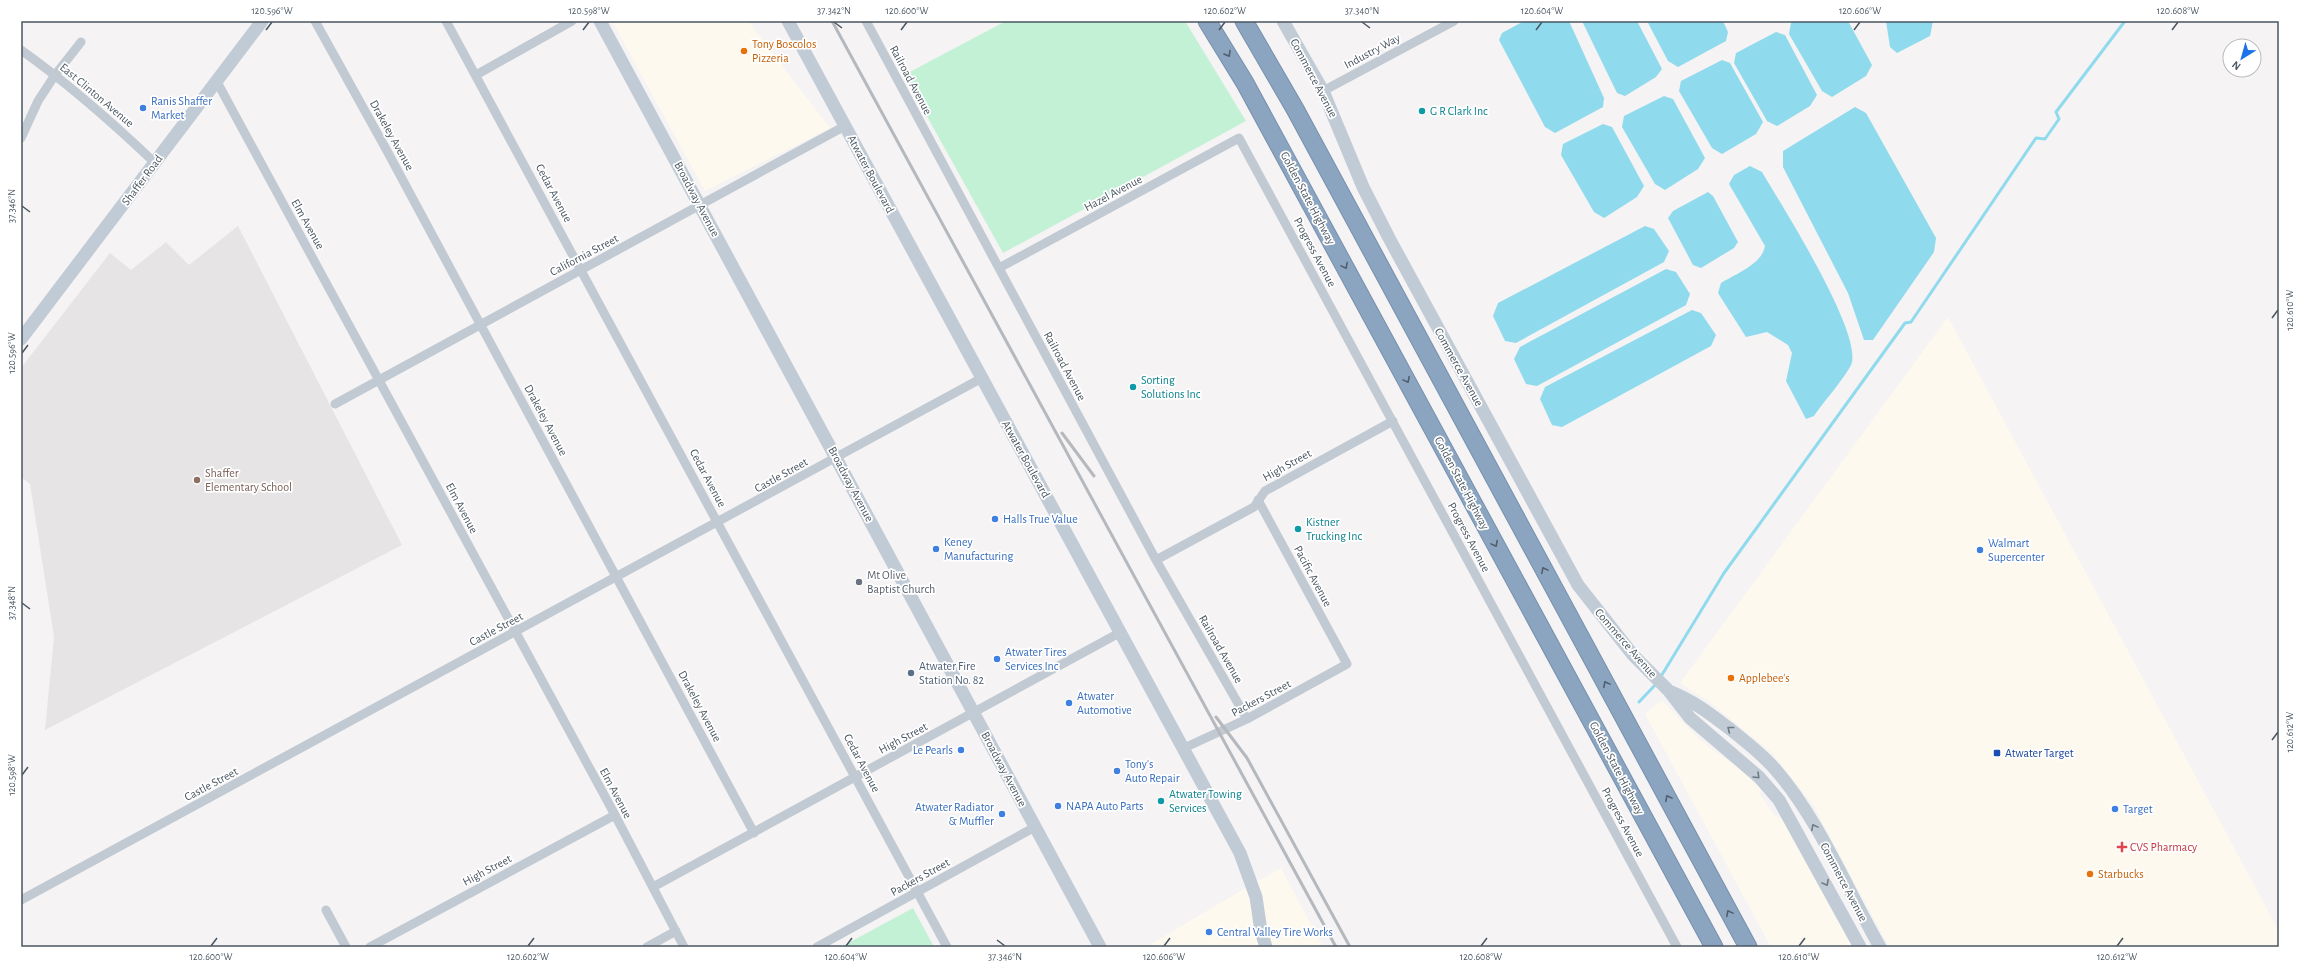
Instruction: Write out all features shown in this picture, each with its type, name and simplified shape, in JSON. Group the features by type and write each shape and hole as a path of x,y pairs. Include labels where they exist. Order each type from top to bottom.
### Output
{"highway":[{"name":"Golden State Highway","path":"1208,21 1257,104 1714,947"},
{"path":"1244,21 1295,109 1748,947"}],"street":[{"name":"Shaffer Road","path":"21,339 262,21"},
{"name":"Drakeley Avenue","path":"315,21 618,578 754,833"},
{"name":"Cedar Avenue","path":"446,21 947,947"},
{"path":"476,75 572,21"},
{"name":"Broadway Avenue","path":"600,21 1100,947"},
{"name":"Atwater Boulevard","path":"788,21 1240,853 1256,897 1261,931 1266,947"},
{"name":"Railroad Avenue","path":"866,21 1156,560 1248,719"},
{"name":"Commerce Avenue","path":"1283,21 1323,91 1363,187 1386,232 1578,585 1610,627 1647,671 1669,691 1690,718 1759,777 1779,800 1860,947"},
{"name":"Industry Way","path":"1323,91 1454,21"},
{"path":"21,138 38,101 82,42"},
{"name":"East Clinton Avenue","path":"21,50 56,75 116,126 155,163"},
{"name":"Elm Avenue","path":"217,82 615,815 684,947"},
{"name":"California Street","path":"335,404 845,126"},
{"name":"Hazel Avenue","path":"999,268 1239,138"},
{"name":"Progress Avenue","path":"1239,138 1677,947"},
{"name":"Castle Street","path":"21,900 515,632 618,578 982,378"},
{"name":"High Street","path":"1156,560 1254,506 1265,491 1393,421"},
{"name":"Pacific Avenue","path":"1258,500 1347,664"},
{"name":"High Street","path":"653,887 1121,632"},
{"name":"Packers Street","path":"1184,748 1248,719 1347,664"},
{"name":"Commerce Avenue","path":"1669,691 1697,704 1753,748 1775,768 1811,819 1880,947"},
{"name":"High Street","path":"370,947 615,815"},
{"name":"Packers Street","path":"817,947 918,893 1035,827"},
{"path":"326,910 346,947"},
{"path":"647,947 676,931"}],"shaded area":[{"path":"612,21 748,21 830,128 705,191"},
{"name":"Shaffer Elementary School","path":"238,226 402,545 45,730 54,637 30,484 21,477 21,368 110,253 131,270 166,242 189,265"},
{"path":"1948,317 2279,931 2279,947 1889,947 1813,805 1772,753 1711,703 1680,683"},
{"path":"1662,700 1699,739 1742,771 1761,789 1760,795 1775,816 1782,819 1852,947 1771,947 1645,714"},
{"path":"1281,868 1323,947 1146,947 1244,889"}],"green space":[{"path":"1006,21 1185,21 1246,121 1003,253 904,75"},
{"path":"913,908 934,947 841,947"}],"water":[{"path":"1524,21 1569,21 1604,98 1603,107 1555,133 1545,127 1499,40 1502,33"},
{"path":"1582,21 1637,21 1662,69 1656,77 1625,96 1617,93"},
{"path":"1647,21 1723,21 1728,32 1726,41 1678,67 1668,61"},
{"path":"1796,21 1848,21 1872,65 1866,76 1832,97 1822,91 1789,34 1791,23"},
{"path":"1886,21 1933,21 1930,36 1897,53 1890,47"},
{"path":"1776,32 1785,35 1817,95 1810,106 1777,126 1767,121 1734,63 1736,53"},
{"path":"1722,60 1730,63 1763,122 1756,134 1722,154 1712,148 1679,91 1681,81"},
{"path":"1664,96 1673,99 1705,158 1698,169 1665,190 1655,184 1622,127 1624,116"},
{"path":"1855,107 1866,113 1936,238 1934,252 1873,340 1864,340 1848,293 1783,167 1783,151"},
{"path":"1603,124 1612,127 1644,186 1637,197 1604,218 1594,212 1561,155 1563,144"},
{"path":"1750,166 1762,172 1801,238 1832,295 1844,322 1851,345 1852,362 1850,367 1814,416 1806,419 1786,381 1792,353 1788,345 1767,332 1746,337 1718,293 1721,283 1754,263 1763,252 1765,246 1729,184 1734,175"},
{"path":"1708,192 1713,196 1738,242 1734,248 1701,268 1693,265 1668,218 1673,211"},
{"path":"1645,226 1654,229 1669,251 1664,262 1516,343 1505,341 1493,316 1498,303"},
{"path":"1666,269 1676,272 1690,294 1686,305 1537,386 1526,384 1514,359 1520,347"},
{"path":"1692,310 1701,313 1716,335 1711,346 1562,427 1552,425 1540,399 1545,387"}],"waterway":[{"path":"1660,678 1724,573 1905,323 1911,322 2036,138 2045,139 2059,119 2056,112 2125,21"},
{"path":"1639,702 1657,683"}],"railway":[{"path":"832,21 1336,947"},
{"path":"1062,433 1094,476"},
{"path":"1216,717 1247,758 1350,947"}],"place":[{"name":"Tony Boscolos Pizzeria","path":"744,51"},
{"name":"Ranis Shaffer Market","path":"143,108"},
{"name":"G R Clark Inc","path":"1422,111"},
{"name":"Sorting Solutions Inc","path":"1133,387"},
{"name":"Shaffer Elementary School","path":"197,480"},
{"name":"Halls True Value","path":"995,519"},
{"name":"Kistner Trucking Inc","path":"1298,529"},
{"name":"Keney Manufacturing","path":"936,549"},
{"name":"Walmart Supercenter","path":"1980,550"},
{"name":"Mt Olive Baptist Church","path":"859,582"},
{"name":"Atwater Tires Services Inc","path":"997,659"},
{"name":"Atwater Fire Station No. 82","path":"911,673"},
{"name":"Applebee's","path":"1731,678"},
{"name":"Atwater Automotive","path":"1069,703"},
{"name":"Le Pearls","path":"961,750"},
{"name":"Atwater Target","path":"1997,753"},
{"name":"Tony's Auto Repair","path":"1117,771"},
{"name":"Atwater Towing Services","path":"1161,801"},
{"name":"NAPA Auto Parts","path":"1058,806"},
{"name":"Target","path":"2115,809"},
{"name":"Atwater Radiator & Muffler","path":"1002,814"},
{"name":"CVS Pharmacy","path":"2122,847"},
{"name":"Starbucks","path":"2090,874"},
{"name":"Central Valley Tire Works","path":"1209,932"}]}
